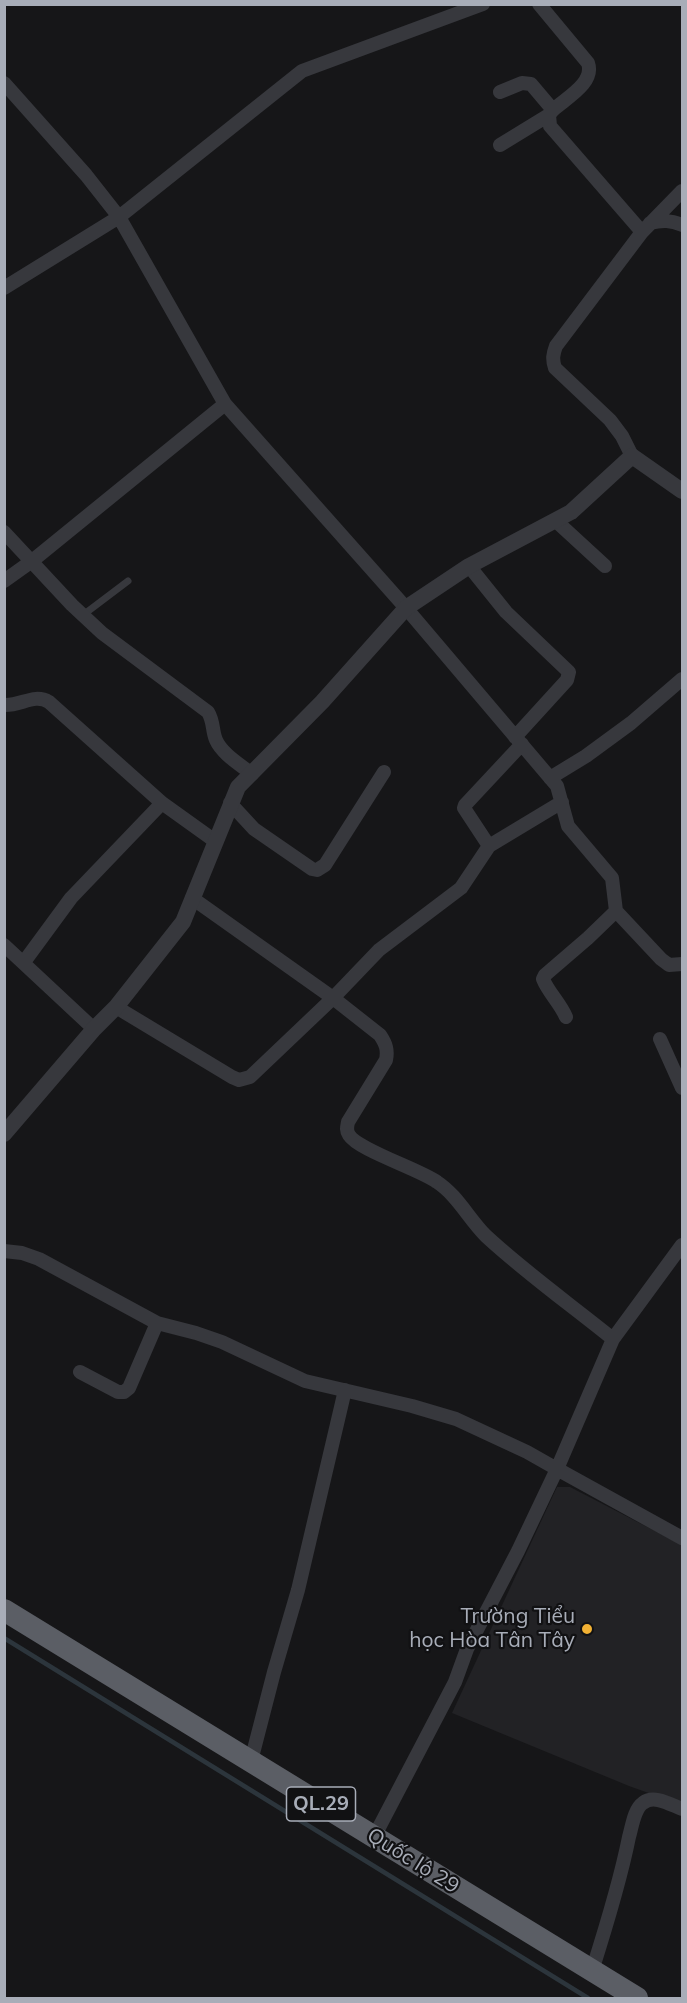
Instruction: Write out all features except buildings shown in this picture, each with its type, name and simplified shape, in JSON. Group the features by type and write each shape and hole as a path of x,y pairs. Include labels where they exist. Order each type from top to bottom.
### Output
{"highway":[{"name":"Quốc lộ 29","path":"4,1610 637,1998"}],"street":[{"path":"4,288 119,217 302,71 483,4"},
{"path":"500,145 551,112 585,82 590,73 588,63 539,4"},
{"path":"4,83 86,175 119,217 225,404 406,608 557,786 568,826 612,878 616,911 661,959 669,965 682,964"},
{"path":"500,92 522,84 531,84 551,112 550,126 646,228"},
{"path":"682,191 646,228 556,346 552,361 555,368 610,420 622,436 632,456 682,490"},
{"path":"646,228 663,220 682,225"},
{"path":"4,581 32,561 225,404"},
{"path":"4,1134 94,1029 116,1007 183,922 238,787 322,702 406,608 469,566 571,512 632,456"},
{"path":"556,521 605,566"},
{"path":"4,532 48,581 83,615 133,657 208,712 219,746 252,774"},
{"path":"469,566 506,612 569,672 567,680 465,805 464,808 489,846"},
{"path":"550,778 622,730 682,679"},
{"path":"4,705 39,698 49,702 162,803 215,841"},
{"path":"230,803 264,837 317,870 325,865 384,772"},
{"path":"116,1007 239,1080 250,1077 333,998 379,950 461,888 489,846 562,802"},
{"path":"24,962 71,898 162,803"},
{"path":"192,898 333,998 380,1035 388,1051 386,1060 348,1122 349,1136 365,1147 437,1182 450,1193 487,1237 614,1340"},
{"path":"566,1017 543,979 616,911"},
{"path":"4,945 94,1029"},
{"path":"660,1039 682,1088"},
{"path":"374,1837 455,1682 468,1649 557,1468 614,1340 682,1245"},
{"path":"4,1251 22,1252 39,1259 157,1323 222,1342 305,1381 412,1406 456,1419 557,1468 682,1538"},
{"path":"80,1372 118,1392 124,1392 129,1388 157,1323"},
{"path":"251,1761 304,1567 345,1390"},
{"path":"592,1971 620,1881 638,1809 644,1802 654,1799 682,1809"}],"lane":[{"path":"83,615 128,580"}],"shaded area":[{"name":"Trường Tiểu học Hòa Tân Tây","path":"557,1487 570,1487 682,1545 682,1805 629,1786 452,1713"}],"waterway":[{"path":"4,1638 588,1998"}],"place":[{"name":"Trường Tiểu học Hòa Tân Tây","path":"587,1629"}]}
